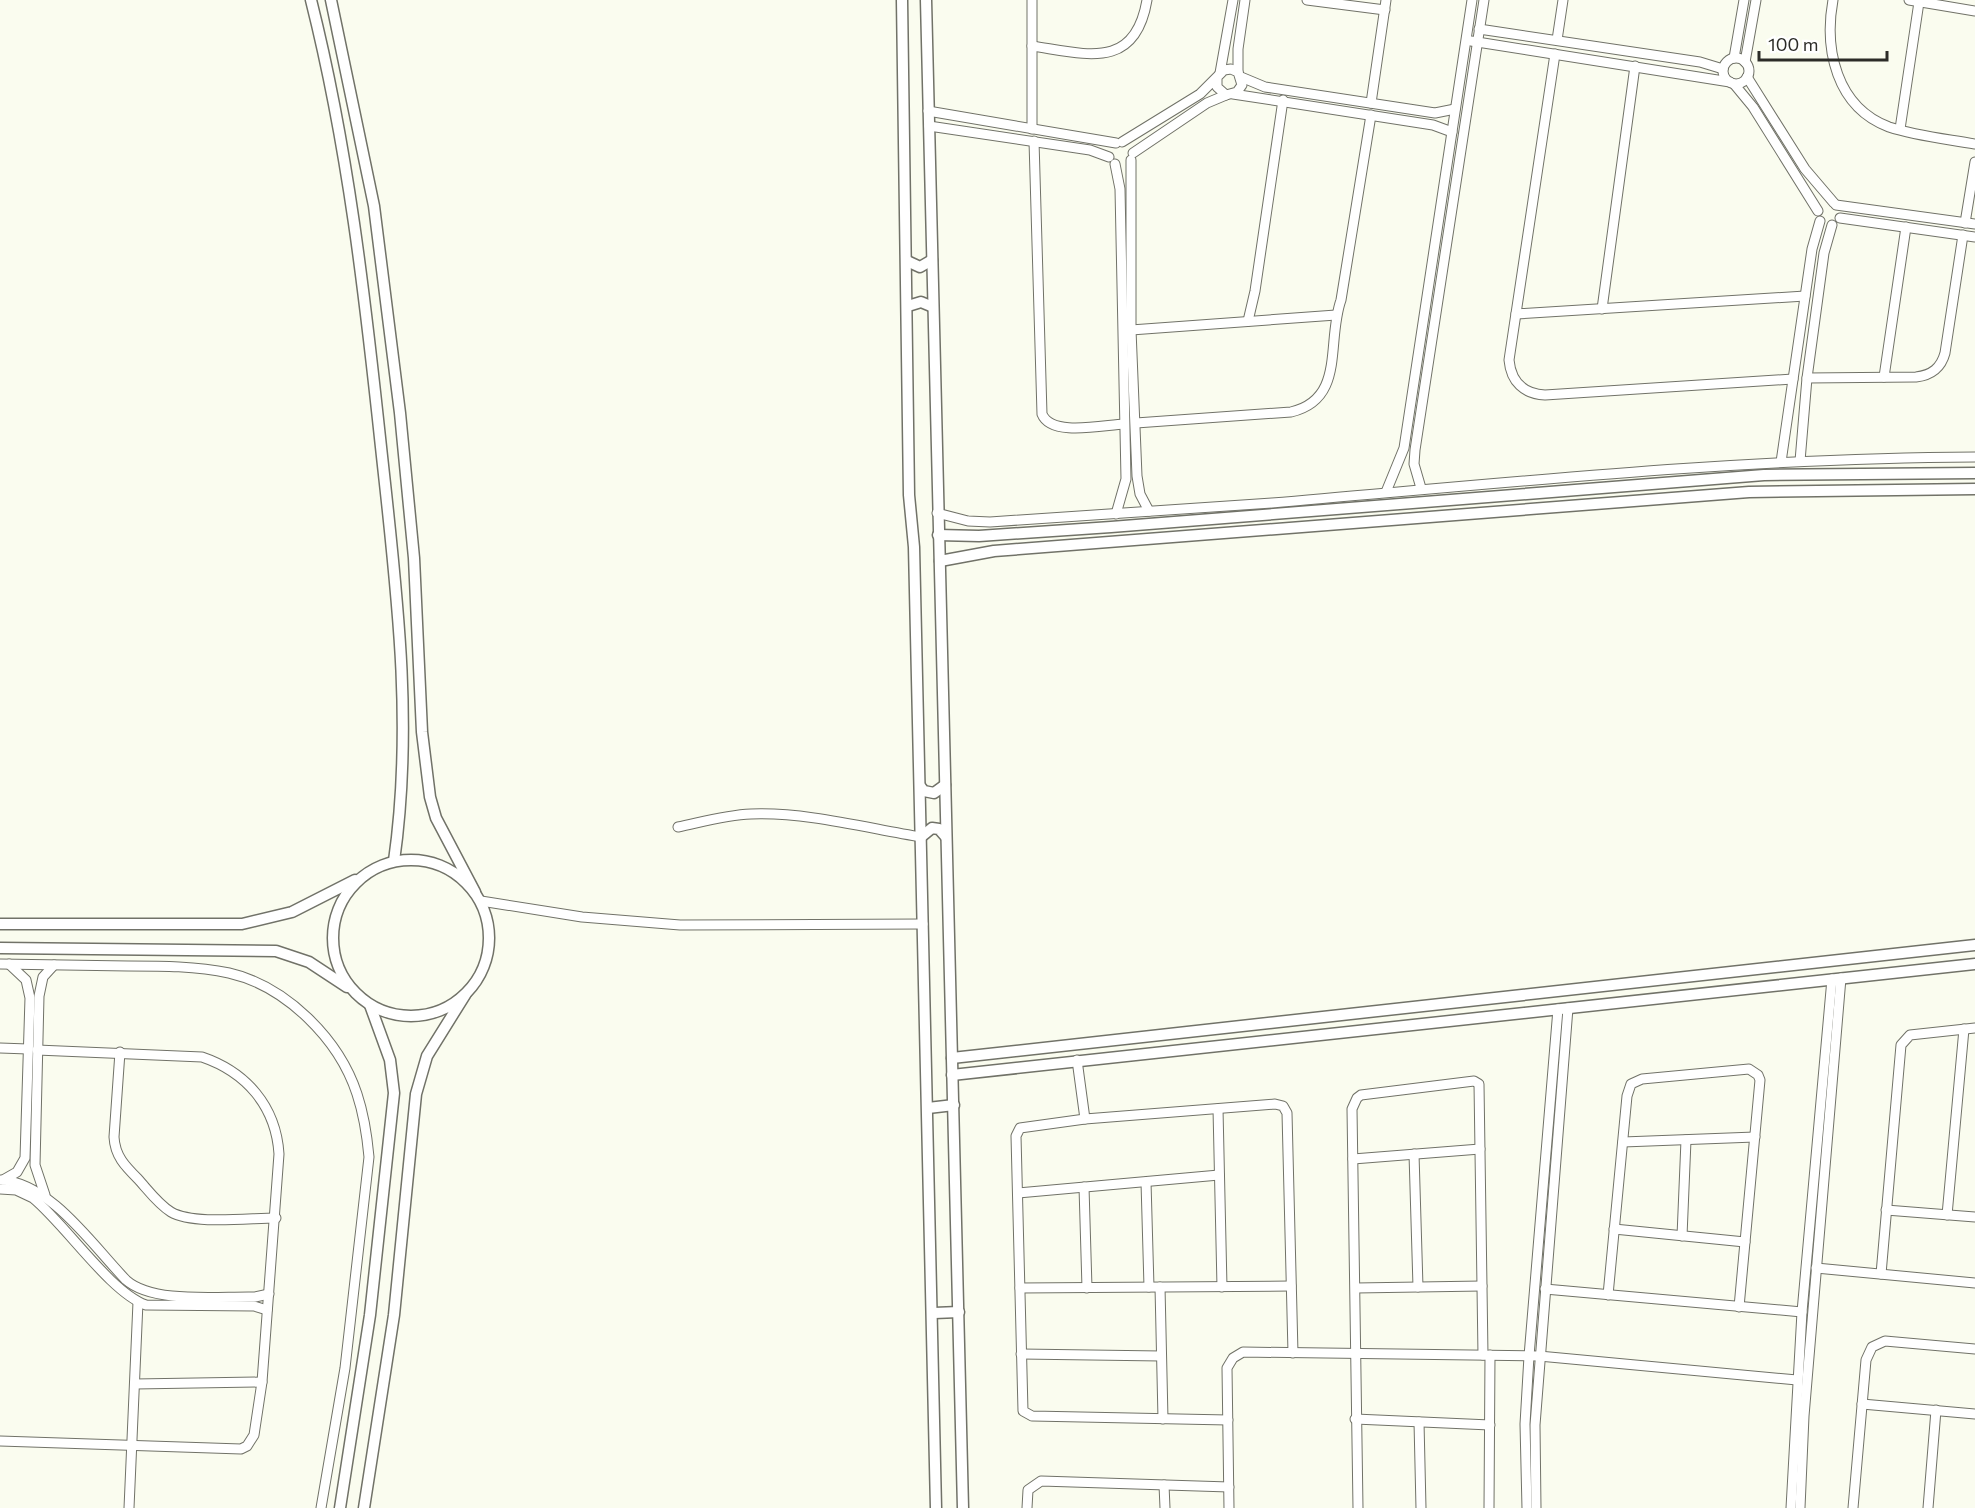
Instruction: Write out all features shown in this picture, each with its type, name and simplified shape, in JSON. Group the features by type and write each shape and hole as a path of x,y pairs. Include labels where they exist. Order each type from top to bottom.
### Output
{"street":[{"path":"310,0 347,177 367,308 398,604 405,754 394,861"},
{"path":"331,0 372,194 388,313 413,548 422,732 430,797 436,818 478,896 488,920 489,951 483,970 427,1056 416,1094 394,1315 364,1508"},
{"path":"902,0 909,495 914,546 934,1313 936,1508"},
{"path":"926,0 963,1508"},
{"path":"1032,0 1032,129"},
{"path":"1032,46 1095,55 1120,49 1138,31 1147,0"},
{"path":"1233,0 1219,76 1219,91 1230,95 1283,100 1433,124 1452,132"},
{"path":"929,126 1090,150 1126,165 1132,157 1207,103 1240,89 1238,49 1245,0"},
{"path":"1307,0 1386,5 1371,103"},
{"path":"1386,492 1404,448 1472,0"},
{"path":"1421,488 1414,464 1414,450 1484,0"},
{"path":"1557,40 1563,0"},
{"path":"1734,58 1744,0"},
{"path":"1756,0 1745,62 1748,68 1747,77 1805,169 1840,211 1840,218 1832,225 1824,253 1807,378 1800,461"},
{"path":"1833,0 1829,48 1839,80 1865,112 1888,126 1975,144"},
{"path":"1909,0 1975,11"},
{"path":"1900,129 1919,2"},
{"path":"1479,29 1700,62 1724,69"},
{"path":"1466,40 1732,83 1742,82 1747,77"},
{"path":"1555,54 1516,314 1510,369 1522,389 1537,395 1793,379"},
{"path":"1745,62 1734,58 1727,62 1724,69 1725,78 1753,107 1818,211 1820,221 1813,242 1781,462"},
{"path":"1602,309 1635,66"},
{"path":"1116,514 1126,479 1120,189 1109,150 1200,94 1219,76 1231,69 1265,87 1435,113 1455,110"},
{"path":"1248,321 1255,291 1283,100"},
{"path":"928,111 1130,146 1132,157 1131,330 1138,485 1149,511"},
{"path":"1136,423 1291,412 1311,405 1319,398 1329,378 1336,315 1341,300 1371,115"},
{"path":"1034,141 1042,414 1048,424 1058,428 1124,424"},
{"path":"1818,211 1824,204 1835,204 1970,223 1975,162"},
{"path":"1840,218 1975,237"},
{"path":"1820,221 1832,225"},
{"path":"1884,377 1906,227"},
{"path":"1807,378 1924,376 1932,373 1943,361 1963,235"},
{"path":"907,261 920,267 932,260"},
{"path":"1516,314 1805,296"},
{"path":"908,306 921,302 933,308"},
{"path":"1131,330 1336,315"},
{"path":"937,513 968,521 990,522 1781,462 1975,457"},
{"path":"938,535 979,536 1111,527 1764,475 1975,473"},
{"path":"940,561 994,551 1749,492 1975,489"},
{"path":"1375,506 1376,522"},
{"path":"920,786 924,791 934,793 945,785"},
{"path":"678,828 726,817 765,814 795,816 921,837 932,828 942,831 946,837"},
{"path":"0,924 243,924 292,912 394,861 414,859 444,866 461,877 478,896 582,917 680,925 923,924"},
{"path":"354,992 342,975 335,956 334,925 345,897 366,874"},
{"path":"952,1058 1405,1006 1975,945"},
{"path":"0,948 276,951 309,962 370,1005 388,1013 419,1016 448,1007 465,995"},
{"path":"4,964 188,967 231,973 265,987 285,999 318,1028 337,1053 357,1092 365,1122 369,1157 345,1368 321,1508"},
{"path":"4,964 23,975 28,986 33,1049 35,1165 46,1198"},
{"path":"952,1075 1975,964"},
{"path":"1,1183 17,1172 25,1158 39,987 43,977 54,965"},
{"path":"1755,968 1757,987"},
{"path":"1800,1508 1804,1416 1836,979"},
{"path":"1791,1508 1802,1312 1836,979"},
{"path":"340,1508 369,1326 392,1128 394,1093 392,1068 370,1005"},
{"path":"1405,1006 1407,1025"},
{"path":"1536,1508 1534,1356 1545,1289 1563,1008"},
{"path":"1527,1508 1526,1425 1534,1356 1563,1008"},
{"path":"1881,1274 1902,1041 1914,1034 1975,1028"},
{"path":"1947,1215 1964,1029"},
{"path":"0,1048 202,1057 226,1066 253,1088 270,1114 276,1132 279,1154 262,1382 254,1435 247,1446 235,1449 0,1441"},
{"path":"120,1052 115,1144 122,1162 147,1190 164,1207 185,1217 276,1218"},
{"path":"1077,1060 1085,1119"},
{"path":"1608,1295 1629,1089 1636,1081 1749,1069 1758,1075 1760,1080 1740,1307"},
{"path":"1358,1508 1355,1419 1358,1354 1352,1109 1361,1095 1474,1081 1479,1086 1482,1286 1490,1425 1490,1508"},
{"path":"1228,1420 1027,1414 1022,1406 1018,1130 1025,1126 1085,1119 1275,1104 1283,1106 1287,1113 1293,1353"},
{"path":"928,1108 954,1105"},
{"path":"1218,1109 1222,1287"},
{"path":"392,1128 412,1130"},
{"path":"1623,1142 1755,1137"},
{"path":"1682,1236 1686,1140"},
{"path":"1353,1159 1480,1149"},
{"path":"1414,1154 1418,1287"},
{"path":"1018,1192 1220,1175"},
{"path":"1146,1182 1149,1287"},
{"path":"1,1183 26,1185 46,1198 126,1280 140,1291 158,1295 255,1297 270,1294"},
{"path":"1,1183 33,1198 121,1289 138,1302 155,1305 254,1306 267,1311"},
{"path":"1084,1187 1087,1288"},
{"path":"1886,1210 1975,1217"},
{"path":"1614,1229 1745,1242"},
{"path":"1816,1268 1975,1283"},
{"path":"1020,1288 1292,1286"},
{"path":"1356,1288 1482,1286"},
{"path":"1160,1287 1163,1419"},
{"path":"1545,1289 1802,1312"},
{"path":"129,1508 138,1302"},
{"path":"934,1313 959,1312"},
{"path":"1853,1508 1868,1353 1878,1343 1885,1341 1975,1349"},
{"path":"1229,1508 1227,1368 1233,1358 1243,1352 1534,1356 1797,1380"},
{"path":"1021,1354 1161,1356"},
{"path":"135,1384 262,1382"},
{"path":"1862,1404 1975,1414"},
{"path":"1928,1508 1936,1410"},
{"path":"1355,1419 1490,1425"},
{"path":"1419,1422 1421,1508"},
{"path":"1028,1508 1028,1490 1041,1481 1229,1487"},
{"path":"1164,1485 1165,1508"}]}
